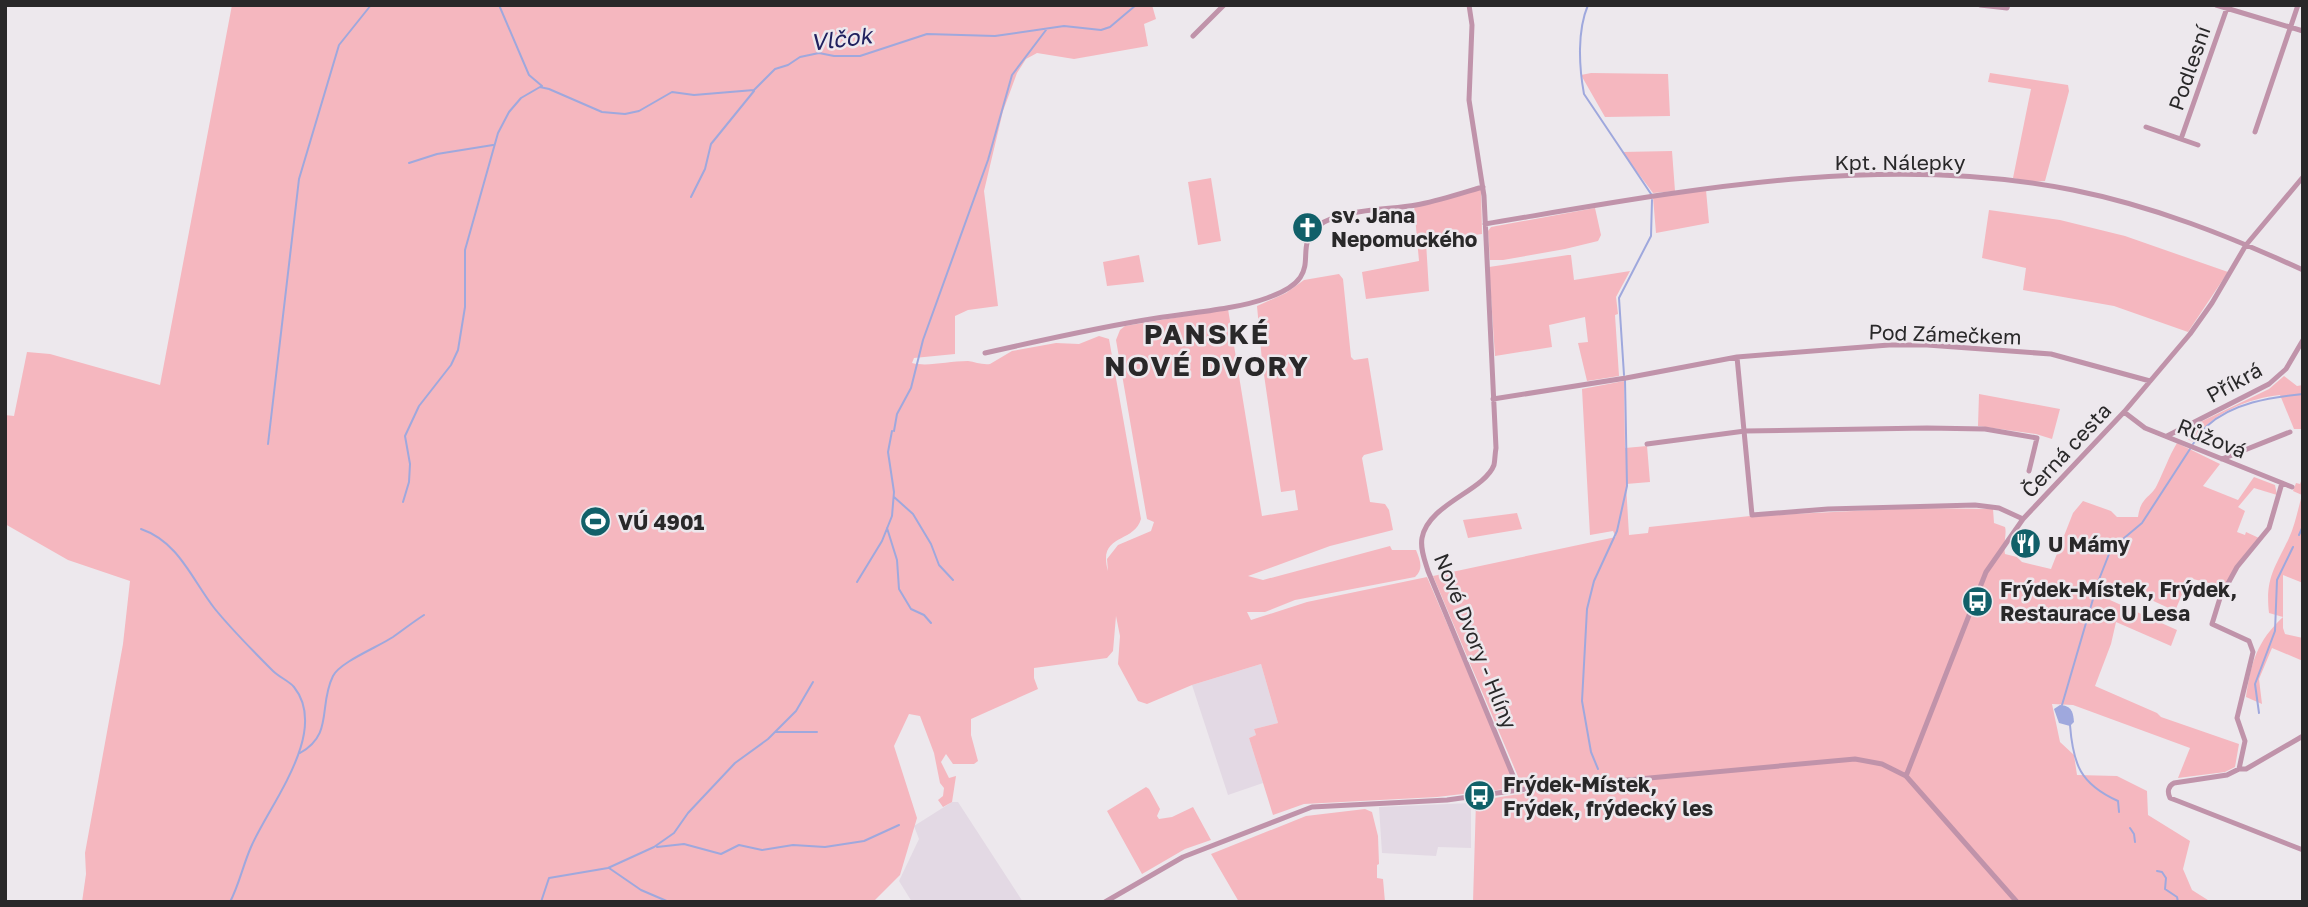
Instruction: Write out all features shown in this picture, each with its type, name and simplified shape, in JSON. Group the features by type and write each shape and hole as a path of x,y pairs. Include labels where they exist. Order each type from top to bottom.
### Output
{"street":[{"path":"1193,36 1224,5"},
{"path":"1469,5 1472,25 1469,100 1483,187 1493,399"},
{"path":"1980,5 2007,8 2008,5"},
{"path":"2217,5 2303,31"},
{"path":"2245,13 2248,5"},
{"path":"2255,132 2298,5"},
{"name":"Podlesní","path":"2181,139 2227,8"},
{"path":"2146,127 2198,145"},
{"name":"Kpt. Nálepky","path":"1485,224 1759,181 1820,177 1968,177 2073,190 2148,208 2303,270"},
{"name":"Černá cesta","path":"1906,776 1986,572 2023,519 2124,412 2190,334 2212,303 2246,245 2303,177"},
{"path":"985,353 1111,326 1267,299 1288,289 1303,277 1308,239 1322,223 1358,213 1418,205 1483,187"},
{"name":"Příkrá","path":"2167,436 2269,384 2286,369 2303,340"},
{"name":"Pod Zámečkem","path":"1493,399 1737,357 1889,345 2051,354 2150,382"},
{"path":"1737,357 1752,515 1867,507 1975,505 1999,508 2023,519"},
{"name":"Nové Dvory - Hlíny","path":"1493,399 1496,448 1493,466 1433,517 1425,528 1422,546 1428,571 1520,790"},
{"name":"Růžová","path":"2124,412 2138,424 2292,487"},
{"path":"1647,444 1745,431 1985,429 2037,438 2029,471"},
{"path":"2222,459 2290,432"},
{"path":"2239,769 2245,741 2237,718 2253,652 2249,641 2212,624 2220,598 2237,567 2269,528 2282,483"},
{"path":"2303,736 2246,769 2239,769 2227,775 2174,783 2169,787 2168,794 2178,801 2303,850"},
{"path":"1105,902 1183,857 1312,807 1474,797 1520,790 1855,759 1882,765 1906,776 2017,902"}],"shaded area":[{"path":"232,5 1152,5 1156,19 1144,24 1148,46 1074,59 1037,53 1026,59 1017,73 1003,111 984,191 998,306 968,310 955,316 955,354 914,358 912,363 968,361 990,364 1012,351 1056,343 1079,344 1099,336 1109,339 1141,519 1137,527 1112,544 1108,550 1106,559 1108,571 1107,559 1118,545 1151,531 1154,522 1147,519 1116,340 1120,330 1125,326 1228,309 1262,516 1298,510 1295,490 1281,492 1257,306 1286,293 1304,280 1339,274 1343,279 1351,357 1354,360 1368,358 1383,450 1362,458 1370,502 1385,504 1393,530 1330,546 1248,576 1263,580 1390,546 1392,550 1416,550 1420,571 1415,577 1295,600 1265,612 1247,612 1251,620 1307,602 1427,577 1516,784 1514,788 1437,797 1304,804 1273,815 1249,738 1256,735 1254,729 1278,723 1261,664 1192,685 1147,704 1138,701 1118,664 1120,636 1116,616 1113,651 1107,658 1034,668 1038,689 971,719 971,735 978,761 974,764 953,764 946,754 941,762 949,778 956,776 952,802 943,807 938,800 943,796 944,788 940,783 934,753 920,716 909,714 894,746 917,818 900,875 873,902 82,902 86,874 85,853 123,644 130,581 68,560 5,524 5,415 14,416 27,352 50,354 160,385"},
{"path":"1990,73 2068,85 2069,91 2045,181 2031,182 2013,178 2031,89 1988,82"},
{"path":"1668,74 1670,116 1605,117 1581,75"},
{"path":"1672,151 1675,191 1653,193 1622,152"},
{"path":"1211,178 1221,241 1198,245 1188,182"},
{"path":"1481,188 1482,234 1426,242 1429,291 1366,299 1362,272 1419,261 1414,205"},
{"path":"1706,190 1709,223 1656,233 1653,197"},
{"path":"1595,208 1601,235 1598,241 1503,260 1490,260 1488,231 1491,227"},
{"path":"1989,210 2060,220 2125,236 2228,272 2188,332 2114,306 2023,290 2026,268 1982,258"},
{"path":"1139,255 1144,282 1107,286 1103,262"},
{"path":"1571,255 1574,280 1630,271 1616,297 1619,376 1587,381 1578,343 1588,342 1585,317 1549,325 1552,347 1495,356 1489,267"},
{"path":"2284,376 2297,386 2303,385 2303,429 2294,429 2280,395 2231,409 2209,423 2193,442 2184,437 2186,429 2269,389"},
{"path":"1624,381 1625,448 1647,446 1650,482 1626,484 1629,535 1648,533 1649,527 1750,516 1915,508 1993,509 1994,523 2005,527 2005,554 2017,557 2022,562 2051,569 2073,513 2083,501 2111,511 2117,517 2138,517 2141,505 2155,489 2177,443 2220,464 2203,486 2238,500 2254,477 2275,485 2277,495 2254,488 2238,507 2245,511 2237,532 2245,535 2246,532 2259,538 2225,587 2189,578 2175,611 2119,585 2110,600 2177,630 2171,646 2116,622 2111,644 2095,686 2161,717 2239,744 2235,767 2225,772 2178,778 2190,748 2073,705 2052,704 2060,742 2074,755 2077,775 2117,776 2147,791 2148,815 2190,841 2183,869 2192,890 2211,902 1473,902 1476,801 1525,793 1433,576 1616,537 1613,531 1590,535 1582,389"},
{"path":"1979,394 2060,409 2052,439 2036,434 1978,426"},
{"path":"2303,476 2303,583 2283,575 2283,617 2269,613 2268,591 2272,574 2295,522 2302,495 2293,491"},
{"path":"1517,513 1522,529 1468,538 1463,520"},
{"path":"2283,617 2285,634 2303,638 2303,661 2272,648 2259,679 2262,704 2246,697 2250,674 2261,644"},
{"path":"1261,664 1278,723 1254,729 1256,735 1249,738 1263,783 1228,795 1192,685"},
{"path":"1146,787 1160,809 1157,816 1159,819 1172,817 1193,807 1211,840 1185,849 1142,874 1107,811"},
{"path":"952,802 958,802 1023,902 912,902 899,881 919,839 914,826"},
{"path":"1471,803 1471,848 1438,847 1436,856 1382,853 1379,807"},
{"path":"1365,809 1372,812 1378,836 1377,878 1383,879 1385,902 1239,902 1211,854 1306,816"}],"water":[{"path":"2060,705 2072,712 2074,722 2070,726 2059,723 2054,709"}],"waterway":[{"path":"268,444 299,179 339,45 371,5"},
{"path":"499,5 529,75 542,86"},
{"name":"Vlčok","path":"403,502 409,482 410,464 405,436 419,406 451,365 458,350 465,307 465,250 498,133 509,112 521,98 540,87 602,112 625,114 639,111 672,92 694,95 754,90 775,69 800,57 819,53 860,56 927,34 995,36 1064,26 1101,30 1110,27 1136,5"},
{"path":"1588,5 1584,15 1580,49 1584,94 1651,194"},
{"path":"894,431 897,414 911,388 923,340 988,160 1012,75 1046,30"},
{"path":"691,197 705,169 711,144 754,91"},
{"path":"409,163 437,154 493,145"},
{"path":"1624,375 1619,298 1651,236 1652,200"},
{"path":"1598,769 1591,752 1582,701 1587,609 1594,581 1617,531 1627,486 1625,380"},
{"path":"2193,444 2207,426 2228,412 2265,399 2303,394"},
{"path":"857,582 882,541 892,516 894,492 888,452 892,431"},
{"path":"2062,705 2098,582 2111,549 2142,523 2190,449"},
{"path":"894,497 913,514 931,544 939,565 953,580"},
{"path":"2299,535 2303,526"},
{"path":"887,528 897,560 899,589 911,609 924,615 931,623"},
{"path":"141,529 154,535 175,552 222,617 273,671 294,687 303,705 305,725 293,768 251,847 230,902"},
{"path":"2259,713 2255,684 2275,631 2277,580 2293,547"},
{"path":"300,753 317,737 329,687 337,671 424,615"},
{"path":"541,902 549,878 608,868 654,847 674,833 688,813 735,763 768,739 796,711 813,682"},
{"path":"2070,725 2073,751 2081,771 2095,787 2118,801 2119,812"},
{"path":"776,732 817,732"},
{"path":"657,847 684,844 721,854 739,845 762,850 793,845 825,847 864,841 899,825"},
{"path":"2130,828 2135,842"},
{"path":"609,868 641,890 669,902"},
{"path":"2157,871 2162,872 2166,878 2165,889 2177,897 2178,902"}],"place":[{"name":"sv. Jana Nepomuckého","path":"1308,227"},
{"name":"VÚ 4901","path":"595,522"},
{"name":"U Mámy","path":"2025,544"},
{"name":"Frýdek-Místek, Frýdek, Restaurace U Lesa","path":"1977,601"},
{"name":"Frýdek-Místek, Frýdek, frýdecký les","path":"1480,796"}],"district":[{"name":"PANSKÉ NOVÉ DVORY","path":"1207,349"}]}
